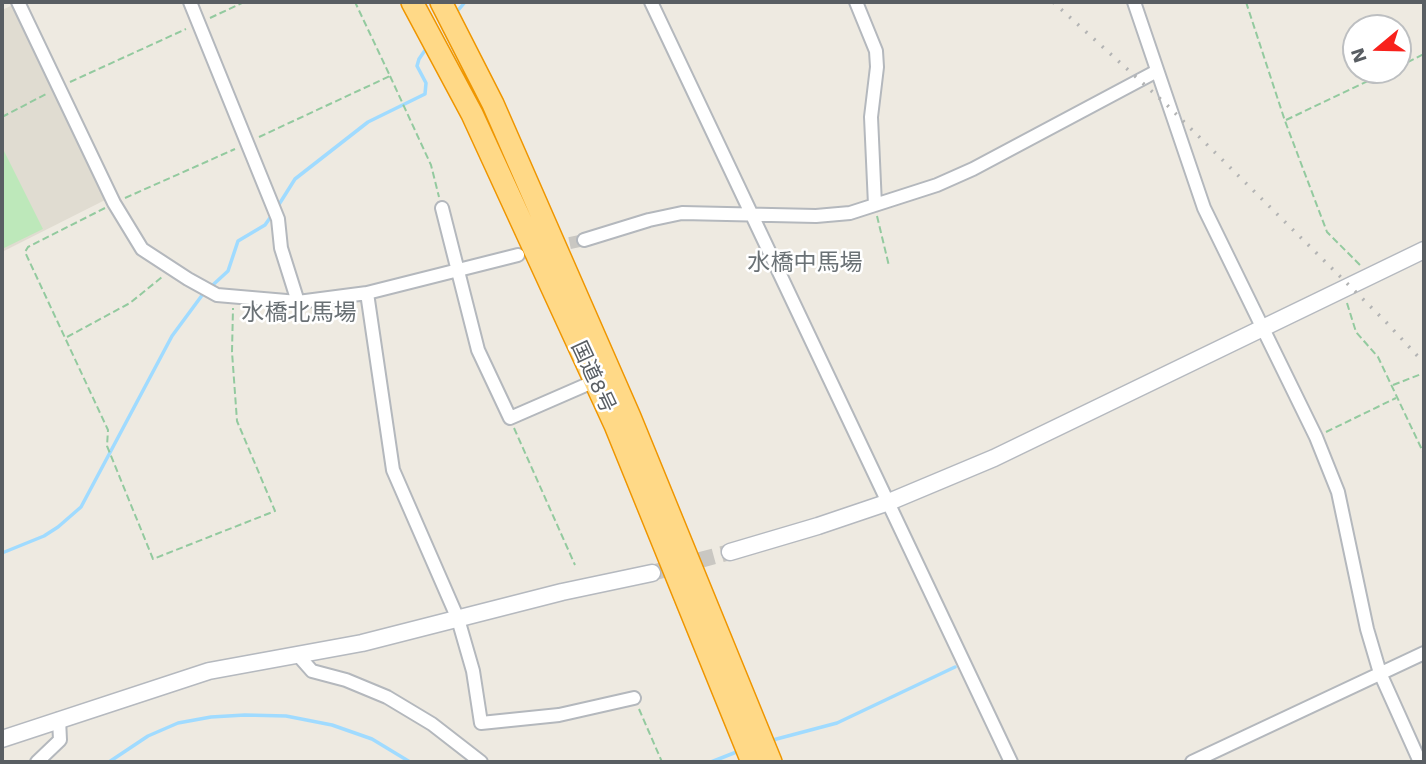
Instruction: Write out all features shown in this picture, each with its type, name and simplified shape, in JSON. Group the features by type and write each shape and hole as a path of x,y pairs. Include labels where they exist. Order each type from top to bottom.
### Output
{"highway":[{"name":"国道8号","path":"412,2 472,114 615,425 752,762"},
{"name":"国道8号","path":"441,2 493,104 630,417 771,762"}],"street":[{"path":"18,2 114,203 142,249 217,295 298,302 367,293 518,256"},
{"path":"190,2 278,219 281,248 298,302"},
{"path":"651,2 1011,762"},
{"path":"856,2 876,51 877,67 871,117 875,205"},
{"path":"1134,2 1204,208 1316,437 1338,492 1367,629 1381,673 1420,762"},
{"path":"584,240 682,213 816,216 850,213 937,185 973,169 1157,71"},
{"path":"442,208 478,350 510,418 595,381"},
{"path":"730,552 889,502 994,458 1424,250"},
{"path":"367,293 393,470 458,619 473,671 481,723 559,715 634,698"},
{"path":"2,739 209,671 362,643 652,572"},
{"path":"1192,762 1424,653"},
{"path":"297,654 312,671 346,680 387,698 432,724 481,762"},
{"path":"37,762 60,740 59,719"}],"path":[{"path":"2,117 58,88 244,2"},
{"path":"355,2 431,165 442,208"},
{"path":"1246,2 1285,121 1327,232 1370,276"},
{"path":"233,297 232,352 237,421 275,511 153,559 107,446 108,430 25,252 28,247 114,203 390,76"},
{"path":"1285,121 1362,84"},
{"path":"875,205 889,266"},
{"path":"66,338 130,303 173,269"},
{"path":"1345,288 1346,301 1356,332 1378,357 1424,454"},
{"path":"1392,385 1424,373"},
{"path":"1316,437 1397,397"},
{"path":"510,418 575,565"},
{"path":"634,698 662,762"}],"shaded area":[{"path":"15,4 107,199 2,252 2,10"}],"green space":[{"path":"2,147 43,229 2,249"}],"waterway":[{"path":"455,14 465,2"},
{"path":"278,206 295,179 368,122 425,94 426,83 417,66 428,46"},
{"path":"2,553 44,536 81,507 172,336 203,294 228,271 238,241 265,225 272,215"},
{"path":"769,741 837,723 955,667"},
{"path":"109,762 148,736 178,723 245,715 286,716 332,725 372,739 410,762"},
{"path":"711,762 739,751"}],"tunnel":[{"path":"552,247 584,240"},
{"path":"652,573 730,552"}],"railway":[{"path":"1053,2 1167,105 1424,363"}],"district":[{"name":"水橋中馬場","path":"805,263"},
{"name":"水橋北馬場","path":"299,313"}]}
